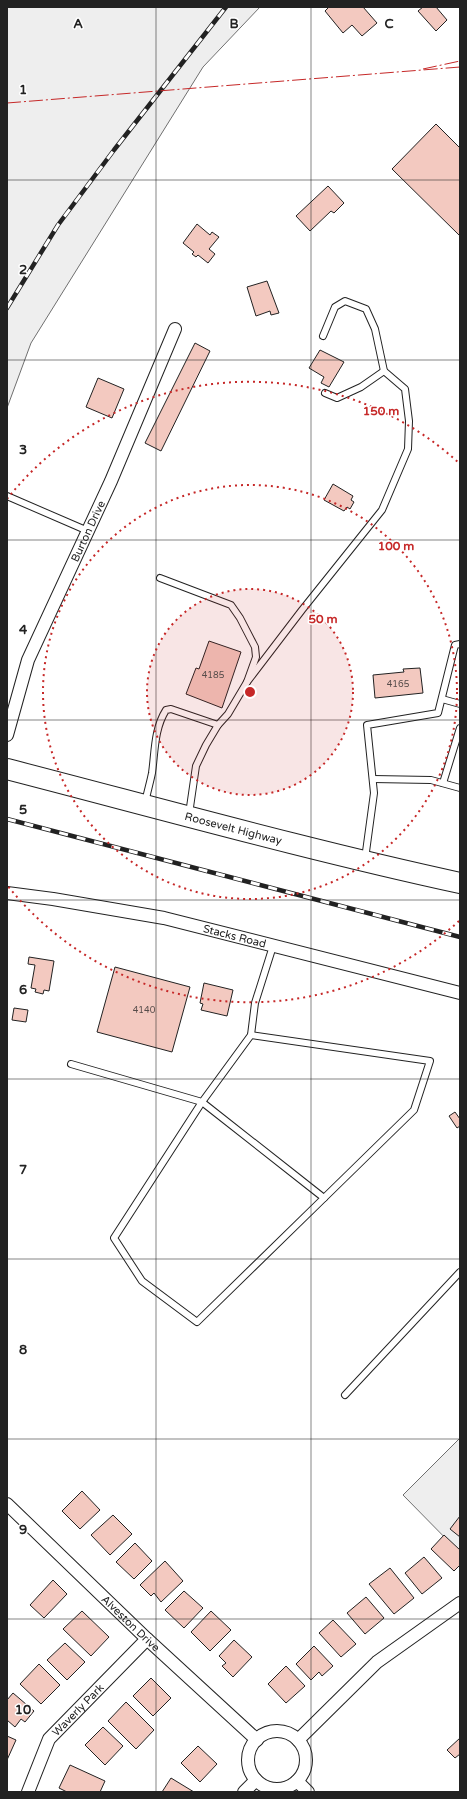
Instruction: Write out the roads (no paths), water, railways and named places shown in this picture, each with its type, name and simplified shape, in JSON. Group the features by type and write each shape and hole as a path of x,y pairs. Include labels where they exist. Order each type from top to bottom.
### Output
{"main road":[{"name":"Roosevelt Highway","path":"7,769 188,818 365,862 460,883"}],"street":[{"name":"Burton Drive","path":"7,735 28,660 111,481 175,328"},
{"name":"Stacks Road","path":"7,893 53,899 164,918 460,993"},
{"name":"Alveston Drive","path":"7,1504 146,1639 257,1740"},
{"path":"298,1740 377,1662 460,1603"},
{"name":"Waverly Park","path":"28,1792 49,1739 146,1639"},
{"path":"277,1731 292,1735 298,1740 303,1747 306,1761 303,1774 297,1781 286,1788 273,1789 260,1784 251,1774 248,1759 252,1745 262,1735 277,1731"},
{"path":"244,1792 256,1780"},
{"path":"297,1781 308,1792"}],"lane":[{"path":"188,818 196,766 206,745 248,682 302,610 382,510 408,449 409,421 405,389 384,371 374,329 366,309 345,301 335,307 323,336"},
{"path":"325,393 337,398 361,387 384,371"},
{"path":"7,496 88,531"},
{"path":"160,578 231,605 240,618 255,647 256,657 248,682"},
{"path":"365,862 374,793 367,725 438,713 455,645 460,644"},
{"path":"442,699 460,704"},
{"path":"144,805 152,774 156,737 162,716 166,710 171,709 218,725"},
{"path":"443,783 460,728"},
{"path":"373,779 431,780 460,788"},
{"path":"251,1035 430,1061 414,1110 198,1322 142,1282 114,1238 202,1102 251,1035 255,1004 273,946"},
{"path":"71,1064 202,1102 324,1198"},
{"path":"345,1395 460,1272"}],"railway":[{"path":"7,308 58,225 114,150 226,7"},
{"path":"7,819 460,937"}]}
